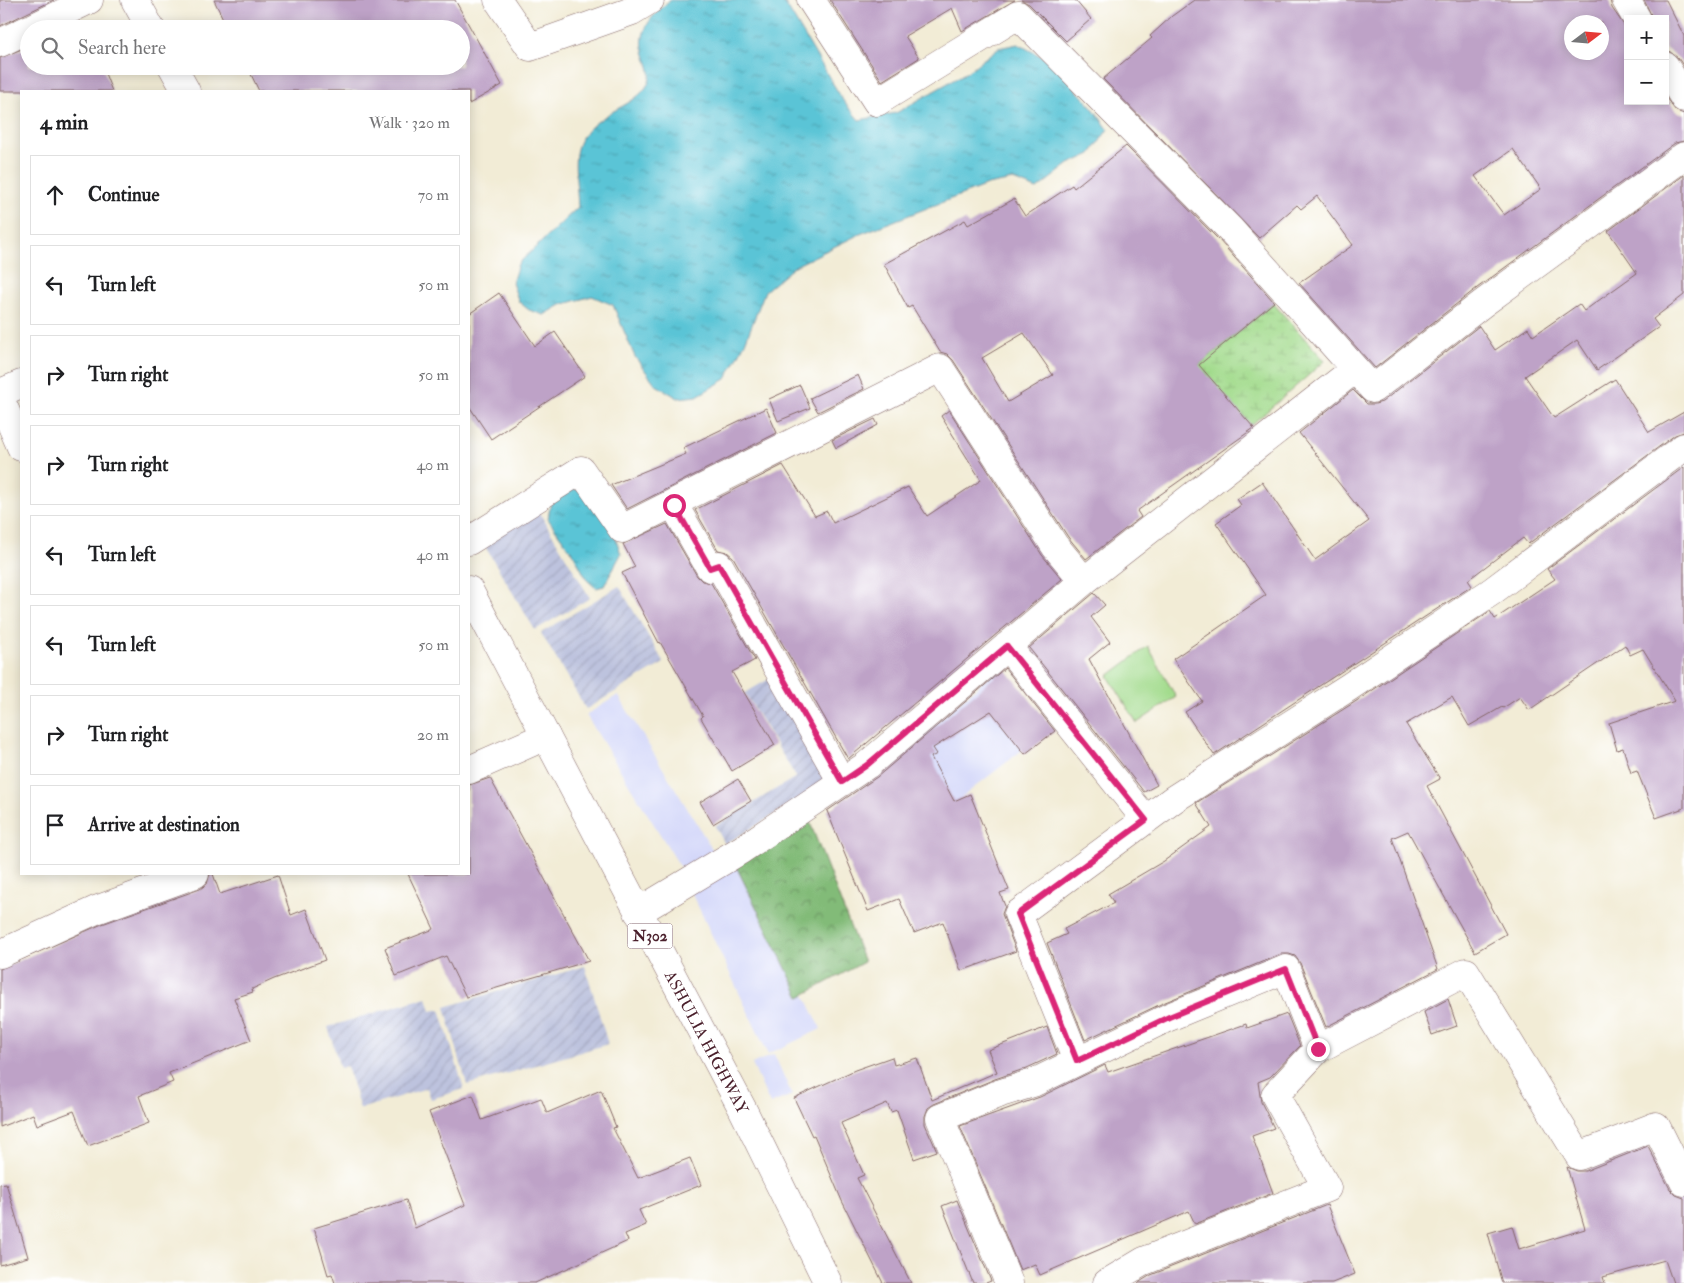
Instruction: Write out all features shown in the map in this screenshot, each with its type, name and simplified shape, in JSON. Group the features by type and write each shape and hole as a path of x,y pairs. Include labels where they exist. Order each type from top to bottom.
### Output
{"main road":[{"path":"48,20 89,0"},
{"path":"135,0 147,20"},
{"path":"498,0 530,47 632,11 650,0"},
{"path":"811,0 877,102 1018,15 1230,229 1373,389 1482,304 1684,156"},
{"path":"1626,0 1635,15"},
{"path":"0,43 20,33"},
{"path":"1669,73 1684,98"},
{"path":"177,75 185,90"},
{"path":"470,539 581,470 622,529 674,505 940,368 1055,546 1084,582"},
{"path":"638,912 741,850 867,765 1084,582 1355,369"},
{"path":"0,393 20,384"},
{"path":"0,398 20,445"},
{"path":"1077,1061 1018,914 1146,820 1491,592 1684,447"},
{"path":"674,505 710,568 719,565 842,782"},
{"name":"ASHULIA HIGHWAY","path":"470,592 742,1108 824,1282"},
{"path":"1007,646 1146,820"},
{"path":"470,770 546,736"},
{"path":"0,954 96,910 188,875"},
{"path":"1009,1283 940,1118 1001,1093 1033,1083 1169,1017 1286,969 1318,1049"},
{"path":"1107,1283 1144,1261 1328,1188 1276,1095 1318,1049 1466,972 1579,1156 1656,1126 1684,1182"}],"shaded area":[{"path":"535,505 590,598 535,630 480,538"},
{"path":"619,586 664,663 586,709 541,633"},
{"path":"1001,666 1050,728 938,816 904,751"},
{"path":"769,679 830,781 725,844 715,826 796,777 745,693"},
{"path":"618,695 717,857 686,876 586,715"},
{"path":"742,863 821,1029 768,1054 689,887"},
{"path":"585,966 608,1044 467,1085 445,1007"},
{"path":"427,997 431,1011 440,1009 464,1089 431,1099 427,1088 360,1109 347,1066 340,1068 328,1027"},
{"path":"774,1054 792,1095 770,1104 752,1064"}],"green space":[{"path":"1273,303 1325,361 1221,451 1174,386"},
{"path":"1148,646 1176,697 1137,723 1108,676"},
{"path":"809,820 864,962 800,997 735,864"}],"water":[{"path":"671,0 783,0 844,102 859,120 896,113 967,72 998,48 1018,44 1050,61 1092,107 1108,129 1091,154 1069,164 1037,189 1013,180 987,185 860,234 795,266 765,291 745,343 726,379 697,396 678,398 656,385 635,357 613,305 592,296 561,305 544,315 529,310 519,302 512,283 518,264 578,207 575,160 577,148 582,138 589,129 602,119 639,95 648,84 650,71 644,51 643,36 654,15"},
{"path":"574,489 587,490 616,539 621,554 604,586 596,588 587,580 574,555 548,519 551,501"}],"building":[{"path":"0,0 54,0 0,26"},
{"path":"214,0 455,0 466,20 224,20"},
{"path":"830,0 1015,0 962,31 952,8 905,36 919,58 882,81"},
{"path":"1021,0 1075,0 1091,19 1066,41 1029,4"},
{"path":"1194,0 1610,0 1612,8 1624,25 1624,105 1669,105 1669,102 1676,111 1684,114 1684,141 1675,143 1473,291 1375,368 1299,283 1353,245 1317,196 1301,209 1297,205 1259,238 1103,79 1152,38 1150,36 1172,16","holes":["1513,149 1541,189 1504,215 1475,176"]},
{"path":"1644,0 1666,0 1684,36 1684,67 1678,58 1669,51 1669,15 1651,15"},
{"path":"470,27 502,85 470,103 470,90 259,90 251,75 470,75"},
{"path":"20,50 20,75 106,75 112,90 0,91 0,58"},
{"path":"1126,146 1219,240 1274,302 1199,365 1254,428 1137,511 1141,517 1086,559 1068,537 953,360 947,354 940,352 912,306 908,308 884,264 965,220 968,225 1014,199 1025,216 1072,185 1074,188","holes":["1024,333 1053,375 1008,402 982,358"]},
{"path":"1684,175 1684,295 1653,319 1659,327 1597,370 1577,340 1525,376 1554,418 1615,379 1649,432 1684,412 1684,432 1675,435 1528,544 1523,538 1468,580 1472,586 1214,755 1185,712 1202,701 1173,659 1266,595 1216,523 1241,505 1237,499 1262,482 1315,560 1369,521 1299,433 1353,390 1367,404 1382,402 1479,326 1495,350 1528,328 1533,336 1579,304 1584,311 1637,273 1608,231"},
{"path":"499,293 535,346 555,332 585,376 491,439 470,408 470,313"},
{"path":"858,375 864,389 818,412 810,398"},
{"path":"800,385 810,408 778,421 769,399"},
{"path":"766,408 777,433 627,509 611,485 686,454 683,448"},
{"path":"949,410 1042,555 1062,579 848,759 733,557 727,552 718,550 695,510 783,465 815,516 827,511 833,523 908,487 927,516 981,480 941,416"},
{"path":"875,419 878,425 836,448 832,440"},
{"path":"1684,467 1684,808 1656,818 1637,771 1631,773 1623,748 1617,750 1609,723 1675,701 1643,649 1630,655 1625,645 1529,710 1520,697 1469,726 1452,697 1406,724 1440,779 1427,786 1506,934 1475,952 1408,831 1392,838 1438,969 1326,1027 1300,963 1295,956 1281,954 1163,1003 1085,1040 1047,943 1067,934 1064,929 1114,903 1108,894 1164,861 1211,827 1196,803 1358,700 1490,611 1495,619 1555,579 1547,569"},
{"path":"667,524 697,576 702,581 711,583 755,660 732,672 775,745 732,771 701,718 703,716 659,643 622,573 635,567 623,544"},
{"path":"1094,593 1105,605 1091,617 1110,642 1089,659 1157,785 1144,792 1029,648"},
{"path":"1005,668 1055,731 1025,754 991,711 933,748 937,754 931,757 954,801 970,794 1009,890 1000,893 1005,906 1002,914 1016,951 961,971 943,922 914,933 899,899 868,911 827,811 877,777"},
{"path":"490,778 589,961 466,997 446,956 396,976 385,948 434,929 408,875 470,875 470,785"},
{"path":"738,779 751,801 713,824 700,802"},
{"path":"210,875 213,875 220,894 278,875 291,915 306,909 325,960 274,979 252,989 253,992 234,998 251,1040 169,1073 173,1082 139,1096 149,1123 88,1146 74,1111 37,1125 33,1114 0,1127 0,969 102,924 200,889 207,884"},
{"path":"1448,999 1457,1026 1432,1035 1424,1012"},
{"path":"1287,1014 1300,1046 1270,1077 1258,1082 1261,1102 1274,1128 1252,1136 1273,1193 1195,1224 1189,1211 1040,1275 1035,1264 1020,1270 960,1126 1040,1097 1105,1065 1108,1072 1246,1024 1247,1028"},
{"path":"1047,1027 1057,1054 928,1108 925,1124 937,1151 914,1159 897,1110 891,1112 887,1103 841,1123 864,1175 857,1178 911,1283 883,1283 842,1201 814,1135 812,1136 794,1098 855,1070 892,1057 894,1065 917,1058 932,1100 997,1072 988,1050"},
{"path":"601,1090 616,1127 613,1128 638,1178 690,1158 701,1185 639,1210 646,1225 625,1234 628,1241 535,1283 335,1283 332,1274 328,1275 314,1228 406,1200 415,1228 465,1205 429,1112 473,1095 482,1120 541,1098 547,1113"},
{"path":"1648,1146 1670,1189 1676,1195 1684,1198 1684,1283 1673,1283 1665,1260 1603,1277 1605,1283 1502,1283 1488,1233 1512,1226 1519,1249 1585,1229 1567,1167 1577,1171 1585,1171"},
{"path":"6,1183 28,1257 0,1265 0,1184"},
{"path":"957,1200 991,1281 986,1283 973,1283 942,1206"},
{"path":"1327,1205 1355,1274 1332,1283 1138,1283 1151,1275"}],"route":[{"path":"674,505 710,568 719,565 842,782 867,765 1007,646 1146,820 1018,914 1077,1061 1169,1017 1286,969 1318,1049"}]}
